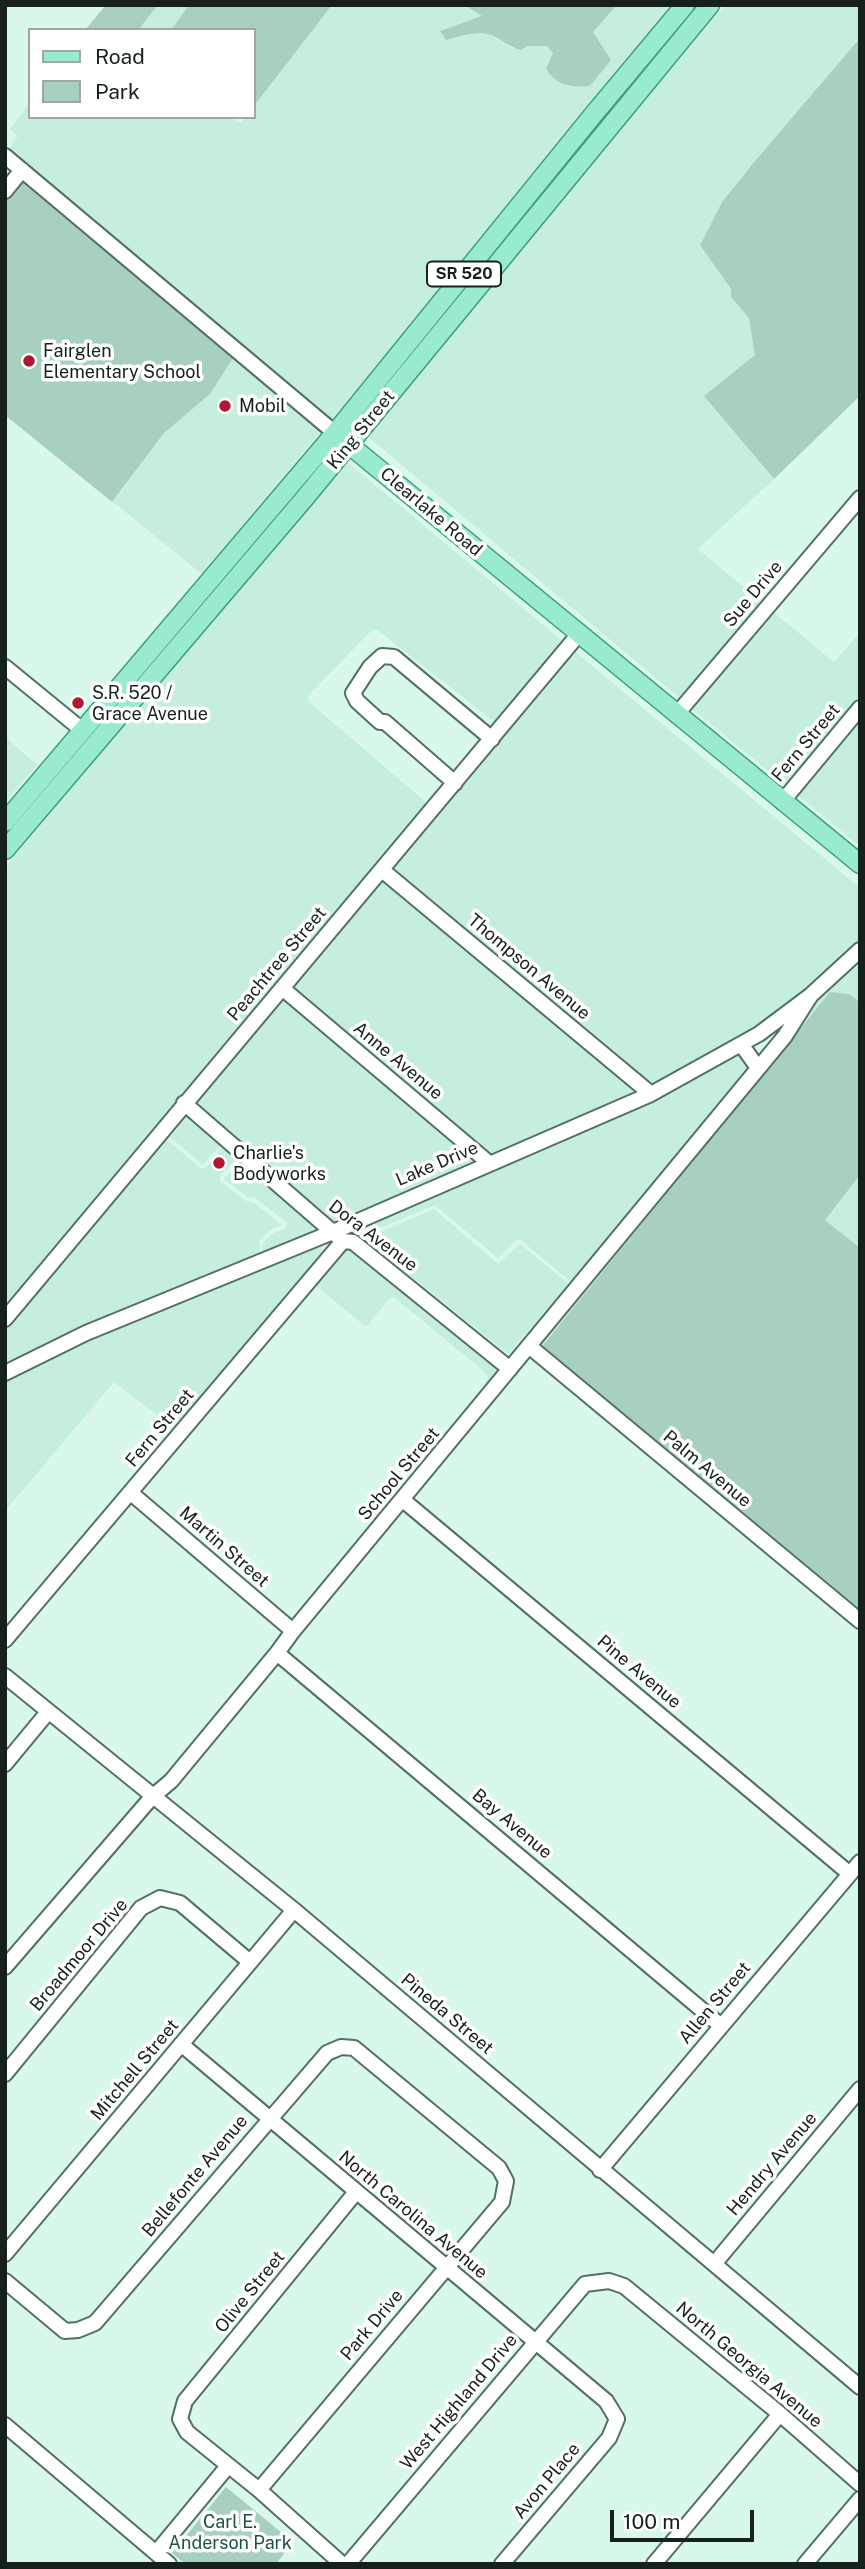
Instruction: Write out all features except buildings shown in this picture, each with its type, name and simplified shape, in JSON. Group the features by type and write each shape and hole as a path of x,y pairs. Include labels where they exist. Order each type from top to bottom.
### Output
{"main road":[{"name":"King Street","path":"5,822 335,433 685,5"},
{"path":"591,148 600,120 681,23 685,5"},
{"name":"King Street","path":"5,849 349,445 710,5"},
{"path":"504,225 519,237"},
{"name":"Clearlake Road","path":"335,433 860,864"},
{"path":"5,849 8,833 103,720 102,707"}],"street":[{"name":"Clearlake Road","path":"5,156 335,433"},
{"path":"5,191 22,170"},
{"name":"Sue Drive","path":"676,715 860,498"},
{"name":"Peachtree Street","path":"5,1319 578,635"},
{"path":"455,783 357,701 353,693 370,667 382,656 394,657 492,739"},
{"path":"5,667 82,730"},
{"name":"Fern Street","path":"782,802 860,708"},
{"name":"Thompson Avenue","path":"382,870 651,1094"},
{"name":"Lake Drive","path":"5,1373 86,1333 314,1239 338,1236 489,1163 651,1094 759,1034 811,995 860,950"},
{"name":"Anne Avenue","path":"282,988 489,1163"},
{"name":"School Street","path":"5,1967 152,1797 170,1781 277,1653 785,1036 811,995"},
{"path":"741,1044 758,1068"},
{"name":"Dora Avenue","path":"184,1103 338,1236 353,1242 510,1369"},
{"name":"Fern Street","path":"5,1640 331,1252 338,1236"},
{"path":"314,1239 326,1245 331,1252"},
{"name":"Palm Avenue","path":"529,1346 860,1621"},
{"name":"Martin Street","path":"131,1493 293,1631"},
{"name":"Pine Avenue","path":"403,1500 850,1874"},
{"name":"Bay Avenue","path":"277,1653 720,2025"},
{"name":"Pineda Street","path":"5,1676 294,1910 860,2387"},
{"path":"5,1764 48,1712"},
{"name":"Allen Street","path":"600,2169 860,1862"},
{"name":"Broadmoor Drive","path":"5,2074 141,1908 160,1898 180,1903 250,1962"},
{"name":"Mitchell Street","path":"5,2255 294,1910"},
{"name":"North Carolina Avenue","path":"181,2044 606,2401 617,2419"},
{"name":"Bellefonte Avenue","path":"5,2281 65,2331 78,2330 96,2323 327,2053 341,2047 354,2048 499,2168 506,2180"},
{"path":"5,2048 18,2059"},
{"name":"Hendry Avenue","path":"714,2264 860,2090"},
{"name":"Park Drive","path":"259,2490 502,2202 506,2180"},
{"name":"Olive Street","path":"228,2466 187,2432 180,2419 185,2401 356,2192"},
{"name":"West Highland Drive","path":"345,2564 585,2284 609,2281"},
{"name":"North Georgia Avenue","path":"609,2281 624,2286 780,2414 860,2484"},
{"path":"654,2564 780,2414"},
{"name":"Avon Place","path":"502,2564 609,2438 617,2419"},
{"path":"5,2425 169,2564"},
{"path":"156,2553 228,2466 345,2564"},
{"path":"805,2564 860,2499"}],"shaded area":[{"path":"158,5 189,5 172,28 140,28"},
{"path":"332,5 464,5 483,16 440,31 446,40 473,34 488,34 512,48 521,50 528,46 547,46 553,53 551,62 567,87 577,87 590,86 593,32 617,5 678,5 329,422 7,151 18,136 10,129 28,105 28,119 234,119 241,123 244,119 256,119 256,103"},
{"path":"725,5 860,5 860,38 722,202 700,244 731,289 731,297 749,318 756,355 704,396 774,479 700,547 699,550 763,603 682,700 366,435"},
{"path":"233,358 321,431 202,574 113,502 164,433 210,393"},
{"path":"345,460 565,643 497,724 376,629 308,696 309,702 429,805 5,1310 5,868"},
{"path":"772,611 834,662 860,632 860,699 788,787 690,707"},
{"path":"573,650 860,888 860,941 833,970 755,1030 652,1088 390,870"},
{"path":"860,717 860,846 796,794"},
{"path":"5,737 37,765 5,802"},
{"path":"383,878 642,1092 489,1157 289,988"},
{"path":"860,958 860,1002 849,994 540,1349 537,1346 815,999"},
{"path":"283,996 479,1161 333,1225 191,1103"},
{"path":"740,1051 751,1067 573,1284 521,1240 516,1240 498,1258 435,1205 363,1235 360,1240 343,1233 653,1101"},
{"path":"185,1111 167,1140 202,1169 206,1168 225,1145 239,1157 220,1175 220,1181 246,1201 253,1202 281,1225 271,1229 259,1241 260,1256 5,1367 5,1328"},
{"path":"187,1117 221,1144 203,1165 170,1137"},
{"path":"240,1162 320,1228 262,1253 263,1243 275,1232 285,1229 288,1223 254,1197 249,1198 224,1179"},
{"path":"860,1175 860,1248 825,1220"},
{"path":"434,1209 498,1264 520,1244 569,1284 508,1354 365,1239"},
{"path":"315,1245 325,1251 176,1430 114,1382 5,1511 5,1379 89,1338"},
{"path":"345,1246 351,1247 503,1370 488,1387 484,1384 488,1378 486,1373 394,1297 389,1299 366,1327 313,1283"}],"green space":[{"path":"106,5 158,5 140,28 87,28"},
{"path":"189,5 332,5 256,103 256,28 172,28"},
{"path":"464,5 617,5 593,32 611,60 590,86 577,87 560,82 550,75 546,69 553,53 547,46 528,46 521,50 491,35 480,33 446,40 440,31 482,16"},
{"path":"860,38 860,396 774,479 704,396 755,355 749,318 731,297 731,289 700,245 722,202"},
{"path":"23,178 233,358 210,394 164,433 112,502 5,415 5,199"},
{"path":"830,992 849,994 860,1002 860,1175 825,1220 860,1248 860,1615 540,1349"},
{"name":"Carl E. Anderson Park","path":"226,2487 293,2542 276,2564 185,2564 172,2553"}],"place":[{"name":"Fairglen Elementary School","path":"29,361"},
{"name":"Mobil","path":"225,406"},
{"name":"S.R. 520 / Grace Avenue","path":"78,703"},
{"name":"Charlie's Bodyworks","path":"219,1163"}]}
